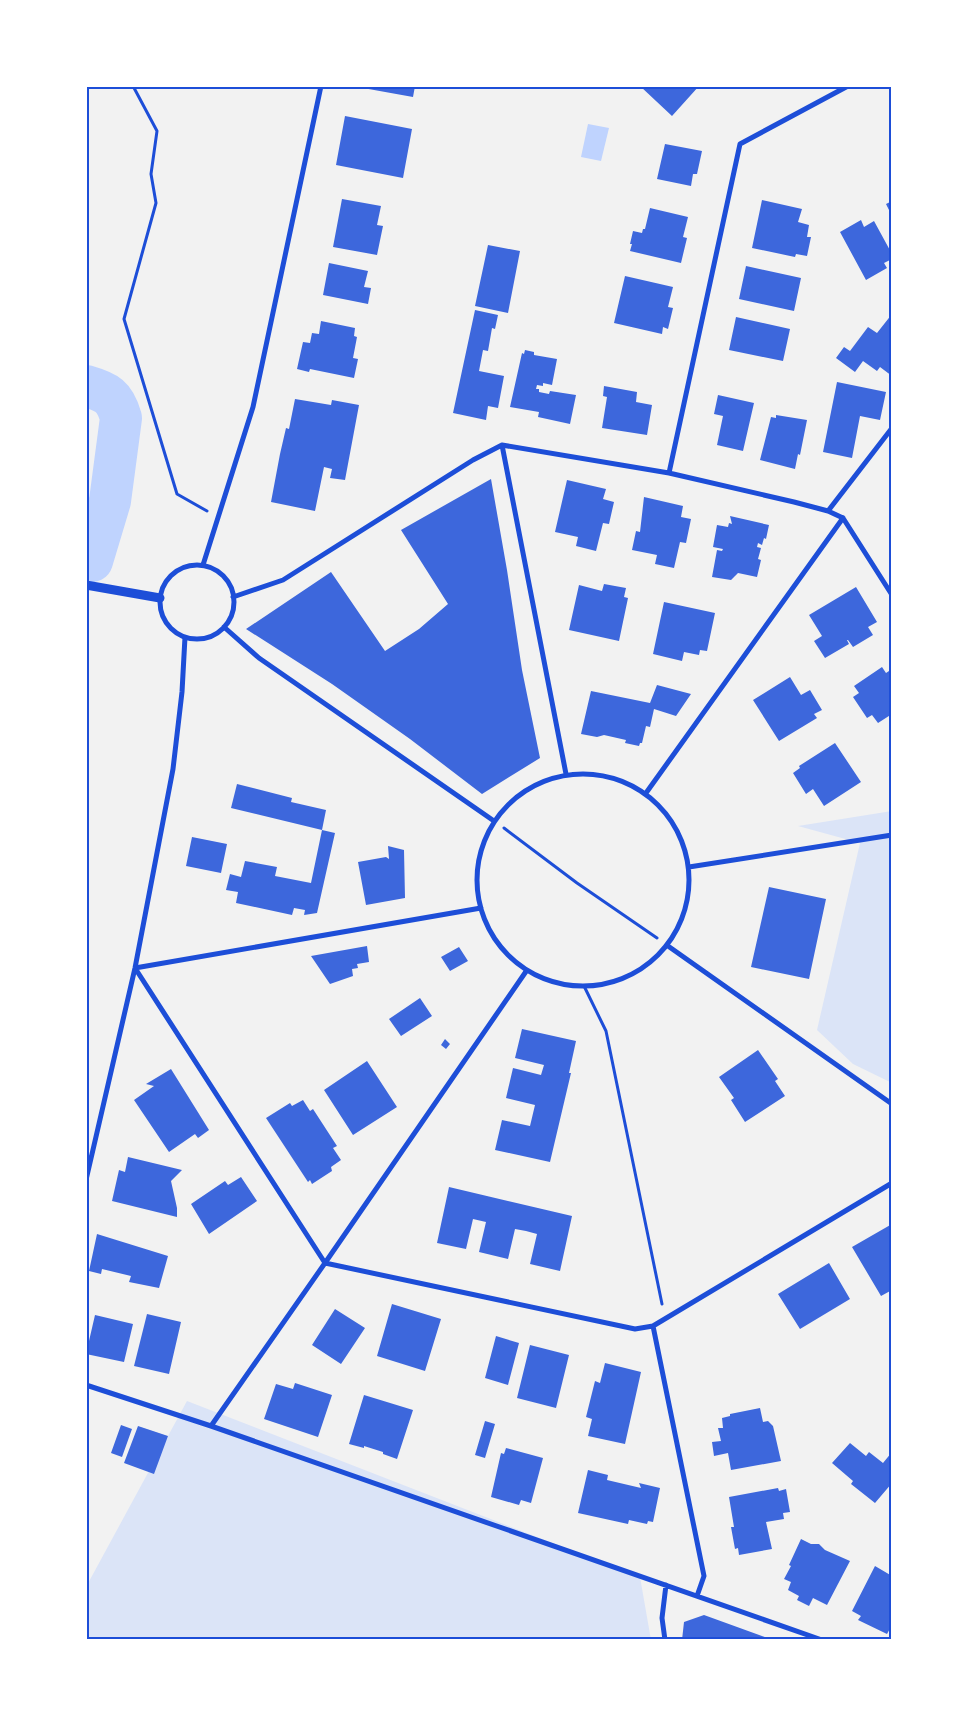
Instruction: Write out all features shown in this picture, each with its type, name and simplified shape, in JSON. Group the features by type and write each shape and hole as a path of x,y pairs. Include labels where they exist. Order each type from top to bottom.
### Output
{"street":[{"path":"203,565 253,407 321,86"},
{"path":"669,473 740,144 848,86"},
{"path":"828,511 892,428"},
{"path":"502,445 566,774"},
{"path":"233,597 283,580 473,460 502,445 669,473 828,511 843,518 892,595"},
{"path":"646,793 843,518"},
{"path":"191,565 203,565 214,569 224,576 230,586 233,597 231,613 224,627 216,633 195,639 185,637 174,631 165,622 160,610 163,586 170,576 180,569 191,565"},
{"path":"86,585 160,598"},
{"path":"224,627 259,658 494,821"},
{"path":"86,1180 136,968 173,769 182,692 185,637"},
{"path":"566,774 595,774 628,784 646,793 668,816 682,840 689,867 689,897 680,924 668,946 642,969 614,981 584,986 554,982 527,970 507,954 492,934 481,908 476,880 481,849 494,821 513,799 538,783 566,774"},
{"path":"689,867 892,835"},
{"path":"136,968 481,908"},
{"path":"668,946 892,1104"},
{"path":"136,968 325,1263 635,1329 653,1326 892,1183"},
{"path":"211,1426 527,970"},
{"path":"653,1326 704,1576 697,1596"},
{"path":"86,1385 211,1426 822,1640"},
{"path":"665,1640 662,1618 666,1585"}],"path":[{"path":"133,86 157,131 150,174 156,203 124,319 177,494 218,518"},
{"path":"494,821 668,946"},
{"path":"584,986 606,1031 665,1319"}],"shaded area":[{"path":"892,811 892,1083 853,1064 817,1030 860,843 798,826"},
{"path":"187,1401 640,1577 651,1640 86,1640 86,1587"}],"water":[{"path":"588,124 609,128 601,161 581,157"}],"building":[{"path":"364,86 415,86 413,97 363,88"},
{"path":"640,86 699,86 672,116"},
{"path":"345,116 412,129 403,178 336,165"},
{"path":"665,144 702,151 697,174 693,174 691,186 657,179"},
{"path":"342,199 381,206 377,225 383,226 377,255 333,247"},
{"path":"762,200 802,209 798,222 809,225 807,237 811,237 807,256 796,254 795,257 752,248"},
{"path":"892,201 892,216 886,204"},
{"path":"650,208 688,217 683,237 687,238 681,263 630,251 633,231 642,233 643,229 645,229"},
{"path":"861,220 864,227 874,221 892,254 892,259 884,263 887,268 866,280 840,232"},
{"path":"488,245 520,251 508,313 475,306"},
{"path":"329,263 368,271 364,287 371,288 368,304 323,295"},
{"path":"746,266 801,278 794,311 739,299"},
{"path":"625,276 673,287 668,307 673,308 668,329 663,327 662,334 614,323"},
{"path":"475,310 498,315 495,329 492,328 488,351 483,350 479,371 504,376 498,408 488,406 486,420 453,413"},
{"path":"892,314 892,376 880,367 877,371 863,361 855,372 836,358 844,347 850,351 868,327 877,333"},
{"path":"736,317 790,329 783,361 729,350"},
{"path":"321,321 355,328 354,336 357,337 353,358 358,359 354,378 310,369 309,372 297,369 303,342 310,343 312,333 319,334"},
{"path":"525,350 534,352 534,355 557,359 552,385 543,383 543,386 537,385 536,389 539,389 539,392 549,394 550,391 576,395 570,424 538,417 539,412 510,407 522,353 524,354"},
{"path":"837,382 886,392 880,420 860,416 852,458 823,452"},
{"path":"604,386 637,392 636,402 652,405 647,435 602,428 607,397 603,396"},
{"path":"718,395 754,403 743,451 717,445 723,416 714,414"},
{"path":"295,399 331,405 332,400 359,405 345,480 330,478 332,469 324,467 315,511 271,502 286,428 289,429"},
{"path":"776,415 807,420 800,455 798,454 795,469 760,460 771,417 776,418"},
{"path":"491,479 522,670 540,758 482,794 410,739 332,684 246,629 331,572 385,651 419,629 448,604 401,530"},
{"path":"567,480 606,489 603,499 614,502 609,524 603,523 596,551 576,546 578,537 555,532"},
{"path":"644,497 683,506 681,517 691,519 686,543 680,542 674,568 655,564 657,555 632,550 636,531 640,532"},
{"path":"730,516 769,525 766,539 764,538 762,545 758,543 757,547 761,548 758,559 761,560 757,577 738,573 731,580 712,577 717,550 722,551 723,549 713,547 717,525 728,527 729,523 732,524"},
{"path":"604,584 626,588 624,597 628,598 619,641 569,630 579,585 602,591"},
{"path":"856,587 877,622 868,627 873,635 853,647 847,640 849,644 825,658 814,641 822,636 809,615"},
{"path":"664,602 715,613 707,651 700,650 699,655 684,652 682,661 653,654"},
{"path":"882,667 886,673 892,669 892,714 878,723 872,715 867,718 853,697 859,693 854,686"},
{"path":"790,677 801,695 810,690 822,710 814,714 817,718 779,741 753,700"},
{"path":"657,685 691,694 676,716 654,709 650,727 646,726 642,743 639,746 625,743 626,740 604,735 597,737 581,734 591,691 650,703"},
{"path":"835,743 861,782 824,806 813,789 806,794 793,773 800,768 799,766"},
{"path":"237,784 292,798 291,802 326,810 322,830 231,808"},
{"path":"322,830 335,833 317,913 304,915 305,910 294,908 292,915 236,903 238,892 226,890 230,874 241,877 245,861 277,867 275,876 311,883"},
{"path":"192,837 227,844 221,873 186,866"},
{"path":"388,846 404,850 405,898 366,905 358,862 386,857 389,859"},
{"path":"769,887 826,899 809,979 751,967"},
{"path":"367,946 369,962 357,964 358,968 352,969 353,976 330,984 311,956"},
{"path":"459,947 468,961 450,971 441,957"},
{"path":"420,998 432,1016 401,1036 389,1019"},
{"path":"522,1029 576,1041 569,1073 571,1073 550,1162 495,1150 502,1120 530,1126 535,1105 506,1098 513,1068 541,1075 544,1065 515,1058"},
{"path":"445,1039 450,1044 446,1049 441,1045"},
{"path":"758,1050 778,1079 775,1081 785,1096 745,1122 731,1100 734,1098 719,1077"},
{"path":"367,1061 397,1107 353,1135 324,1090"},
{"path":"171,1069 209,1130 198,1138 195,1134 169,1152 134,1100 154,1086 146,1084"},
{"path":"303,1100 310,1111 313,1109 337,1146 333,1148 341,1160 331,1167 332,1171 312,1184 310,1180 308,1182 266,1118 290,1103 292,1106"},
{"path":"128,1157 182,1170 171,1181 177,1217 112,1201 119,1170 125,1172"},
{"path":"241,1177 257,1201 209,1234 191,1204 225,1181 228,1185"},
{"path":"449,1187 572,1216 560,1271 530,1264 537,1234 526,1231 515,1229 508,1259 479,1252 486,1222 473,1219 466,1249 437,1243"},
{"path":"892,1224 892,1290 881,1296 852,1247"},
{"path":"97,1234 168,1256 159,1288 129,1282 131,1276 102,1269 101,1274 89,1271"},
{"path":"829,1263 850,1299 800,1329 778,1294"},
{"path":"392,1304 441,1319 425,1371 377,1356"},
{"path":"335,1309 365,1328 341,1364 312,1345"},
{"path":"147,1314 181,1322 169,1374 134,1366"},
{"path":"95,1315 133,1324 124,1362 86,1354"},
{"path":"496,1336 519,1343 508,1385 485,1378"},
{"path":"530,1345 569,1355 556,1408 517,1398"},
{"path":"605,1363 641,1372 625,1444 588,1436 592,1419 586,1417 595,1381 600,1383"},
{"path":"295,1383 332,1395 318,1437 264,1419 276,1384 293,1389"},
{"path":"364,1395 413,1410 397,1459 364,1446 364,1448 349,1444"},
{"path":"760,1408 763,1422 768,1421 773,1426 781,1461 731,1470 728,1453 714,1456 712,1442 721,1441 718,1428 723,1428 722,1418 730,1416 730,1414"},
{"path":"485,1421 495,1424 485,1458 475,1455"},
{"path":"121,1425 132,1429 122,1457 111,1453"},
{"path":"138,1426 168,1436 154,1474 124,1463"},
{"path":"850,1443 866,1456 869,1452 883,1463 892,1452 892,1483 875,1503 851,1484 853,1481 832,1463"},
{"path":"506,1448 543,1458 531,1503 521,1500 519,1505 491,1497 501,1453 504,1454"},
{"path":"588,1470 608,1475 607,1480 641,1488 639,1483 660,1488 653,1522 648,1521 647,1524 629,1520 628,1524 578,1513"},
{"path":"778,1488 779,1491 786,1489 790,1512 783,1513 784,1519 766,1522 772,1549 739,1555 738,1548 735,1549 731,1527 734,1527 729,1497"},
{"path":"801,1539 811,1544 819,1544 825,1550 850,1561 827,1605 813,1598 809,1606 797,1600 799,1596 788,1590 791,1582 784,1579"},
{"path":"875,1566 892,1576 892,1625 887,1634 858,1620 861,1616 852,1611"},
{"path":"704,1615 773,1640 682,1640 684,1622"}],"waterway":[{"path":"86,386 99,390 109,396 116,405 121,418 110,501 92,561"}]}
